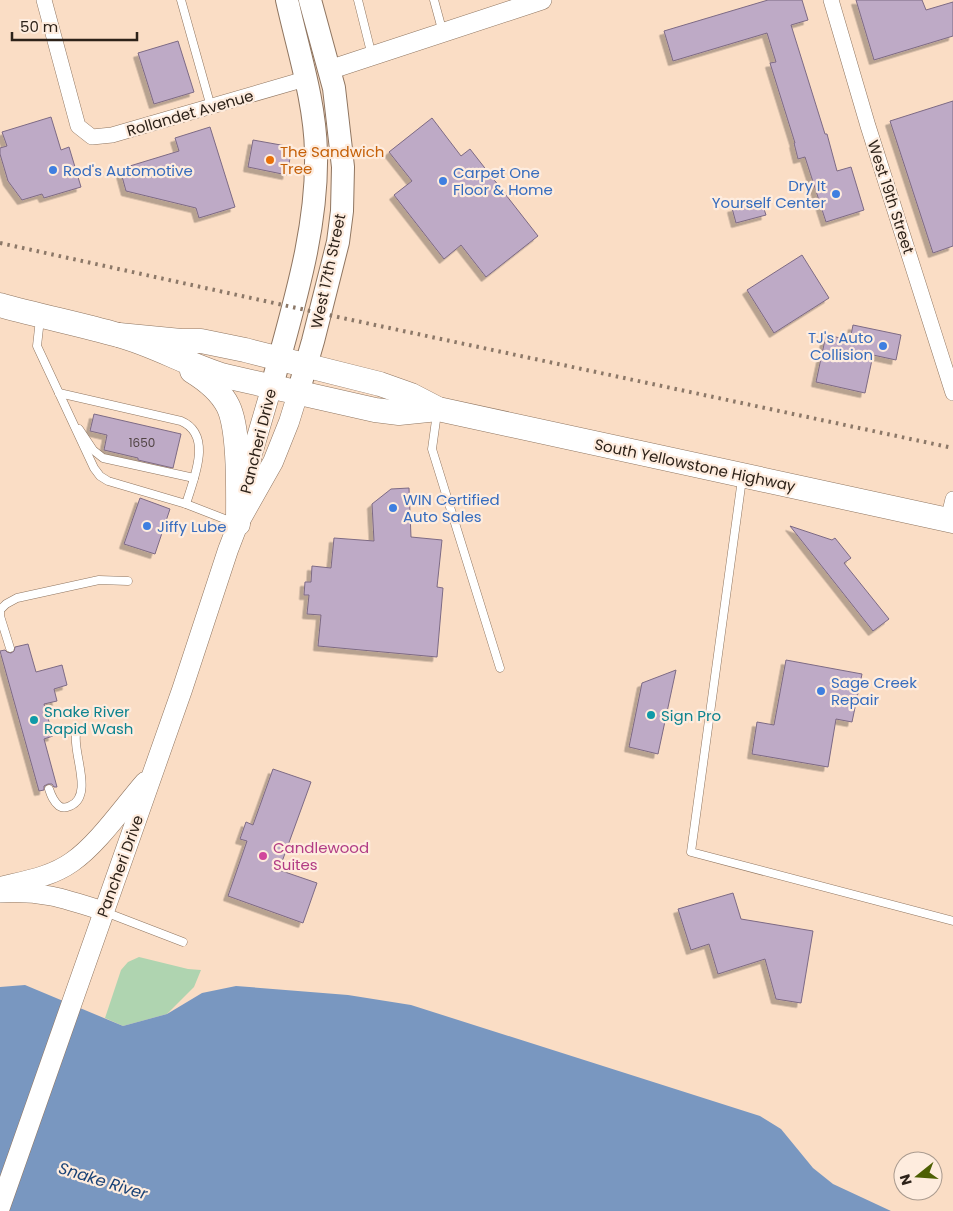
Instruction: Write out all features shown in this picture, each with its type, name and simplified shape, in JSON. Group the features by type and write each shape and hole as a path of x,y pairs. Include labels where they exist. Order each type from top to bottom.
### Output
{"highway":[{"name":"South Yellowstone Highway","path":"0,305 40,317 119,335 175,356 201,369 225,376 375,410 399,413 438,409"},
{"name":"South Yellowstone Highway","path":"119,335 201,341 279,358 380,384 410,395 438,409 743,476 951,514"},
{"path":"119,335 160,352 196,373 215,389 228,406 234,426 238,524"}],"main road":[{"name":"West 17th Street","path":"279,358 296,295 312,219 316,152 313,112 287,0"},
{"path":"296,0 315,63 320,70 328,70"},
{"name":"West 17th Street","path":"298,393 338,242 342,211 343,173 334,88 310,0"},
{"path":"305,79 315,86 322,98 331,148 343,173"},
{"name":"Pancheri Drive","path":"0,1207 153,773 238,524 252,454 279,358"},
{"name":"Pancheri Drive","path":"238,524 273,462 298,393"},
{"path":"0,887 37,879 72,862 88,848 153,773"}],"street":[{"name":"Rollandet Avenue","path":"44,0 78,126 92,137 112,135 305,79"},
{"path":"328,70 542,0"},
{"name":"West 19th Street","path":"831,0 868,126 953,393"},
{"path":"0,893 35,893 64,899 103,912"}],"lane":[{"path":"182,0 211,107"},
{"path":"358,0 372,56"},
{"path":"434,0 443,33"},
{"path":"40,317 36,346 94,468 100,476 108,481 186,504 226,521 238,524"},
{"path":"59,393 181,420 188,424 194,431 200,451 186,504"},
{"path":"438,409 432,449 500,668"},
{"path":"70,418 93,450 103,458 194,478"},
{"path":"743,476 691,852 953,921"},
{"path":"10,648 0,616 0,610 6,604 17,598 99,580 128,581"},
{"path":"49,789 52,799 60,807 65,808 78,800 82,786 74,743 76,736"},
{"path":"103,912 183,942"}],"green space":[{"path":"139,957 188,969 201,970 194,987 167,1014 123,1026 105,1018 121,970 128,962"}],"water":[{"name":"Snake River","path":"25,985 123,1026 167,1014 202,993 236,986 348,995 411,1005 760,1116 781,1129 813,1168 833,1184 891,1211 0,1211 0,987"}],"building":[{"path":"768,0 802,0 808,20 791,25 825,134 827,134 837,171 851,167 864,210 826,222 805,157 798,159 795,143 770,63 776,62 767,33 673,61 664,31"},
{"path":"856,0 922,0 926,10 953,2 953,36 874,60"},
{"path":"178,41 194,92 154,104 138,53"},
{"path":"953,101 953,246 933,253 890,121"},
{"path":"51,117 61,150 69,147 81,187 44,198 42,194 22,200 8,181 0,154 0,148 7,146 2,132"},
{"path":"432,118 461,156 470,149 538,236 486,277 461,245 444,259 394,195 412,181 389,152"},
{"path":"210,127 235,207 199,218 196,208 126,191 120,169 179,151 175,138"},
{"path":"253,140 292,147 287,175 248,167"},
{"path":"761,200 766,215 736,223 732,208"},
{"path":"802,255 829,298 774,333 747,290"},
{"path":"853,325 901,335 896,360 873,355 865,393 816,382 826,335 850,340"},
{"path":"94,414 181,434 173,468 104,450 107,435 90,431"},
{"path":"409,488 411,537 442,540 437,587 443,588 437,657 318,646 321,615 307,614 309,595 304,595 305,582 311,582 312,566 331,568 334,538 374,541 372,504 391,489"},
{"name":"Jiffy Lube","path":"140,498 170,509 155,554 124,544"},
{"path":"790,526 832,540 835,538 851,558 844,563 889,619 873,631"},
{"name":"Snake River Rapid Wash","path":"28,644 36,672 62,665 67,685 54,689 57,701 44,704 53,736 44,739 57,787 48,784 44,786 44,790 39,791 0,651 5,650 11,653 15,647"},
{"path":"786,660 862,674 852,722 836,719 828,767 752,754 757,722 774,725"},
{"name":"Sign Pro","path":"676,670 658,754 629,747 642,683"},
{"name":"Candlewood Suites","path":"273,769 311,782 279,870 317,883 303,923 228,896 247,841 240,839 246,822 253,825"},
{"path":"733,893 741,919 813,931 801,1003 776,999 765,959 718,974 709,944 691,950 678,909"}],"railway":[{"path":"0,243 953,448"}],"place":[{"name":"The Sandwich Tree","path":"270,160"},
{"name":"Rod's Automotive","path":"53,170"},
{"name":"Carpet One Floor & Home","path":"443,181"},
{"name":"Dry It Yourself Center","path":"836,194"},
{"name":"TJ's Auto Collision","path":"883,346"},
{"name":"WIN Certified Auto Sales","path":"393,508"},
{"name":"Jiffy Lube","path":"147,526"},
{"name":"Sage Creek Repair","path":"821,691"},
{"name":"Sign Pro","path":"651,715"},
{"name":"Snake River Rapid Wash","path":"34,720"},
{"name":"Candlewood Suites","path":"263,856"}]}
